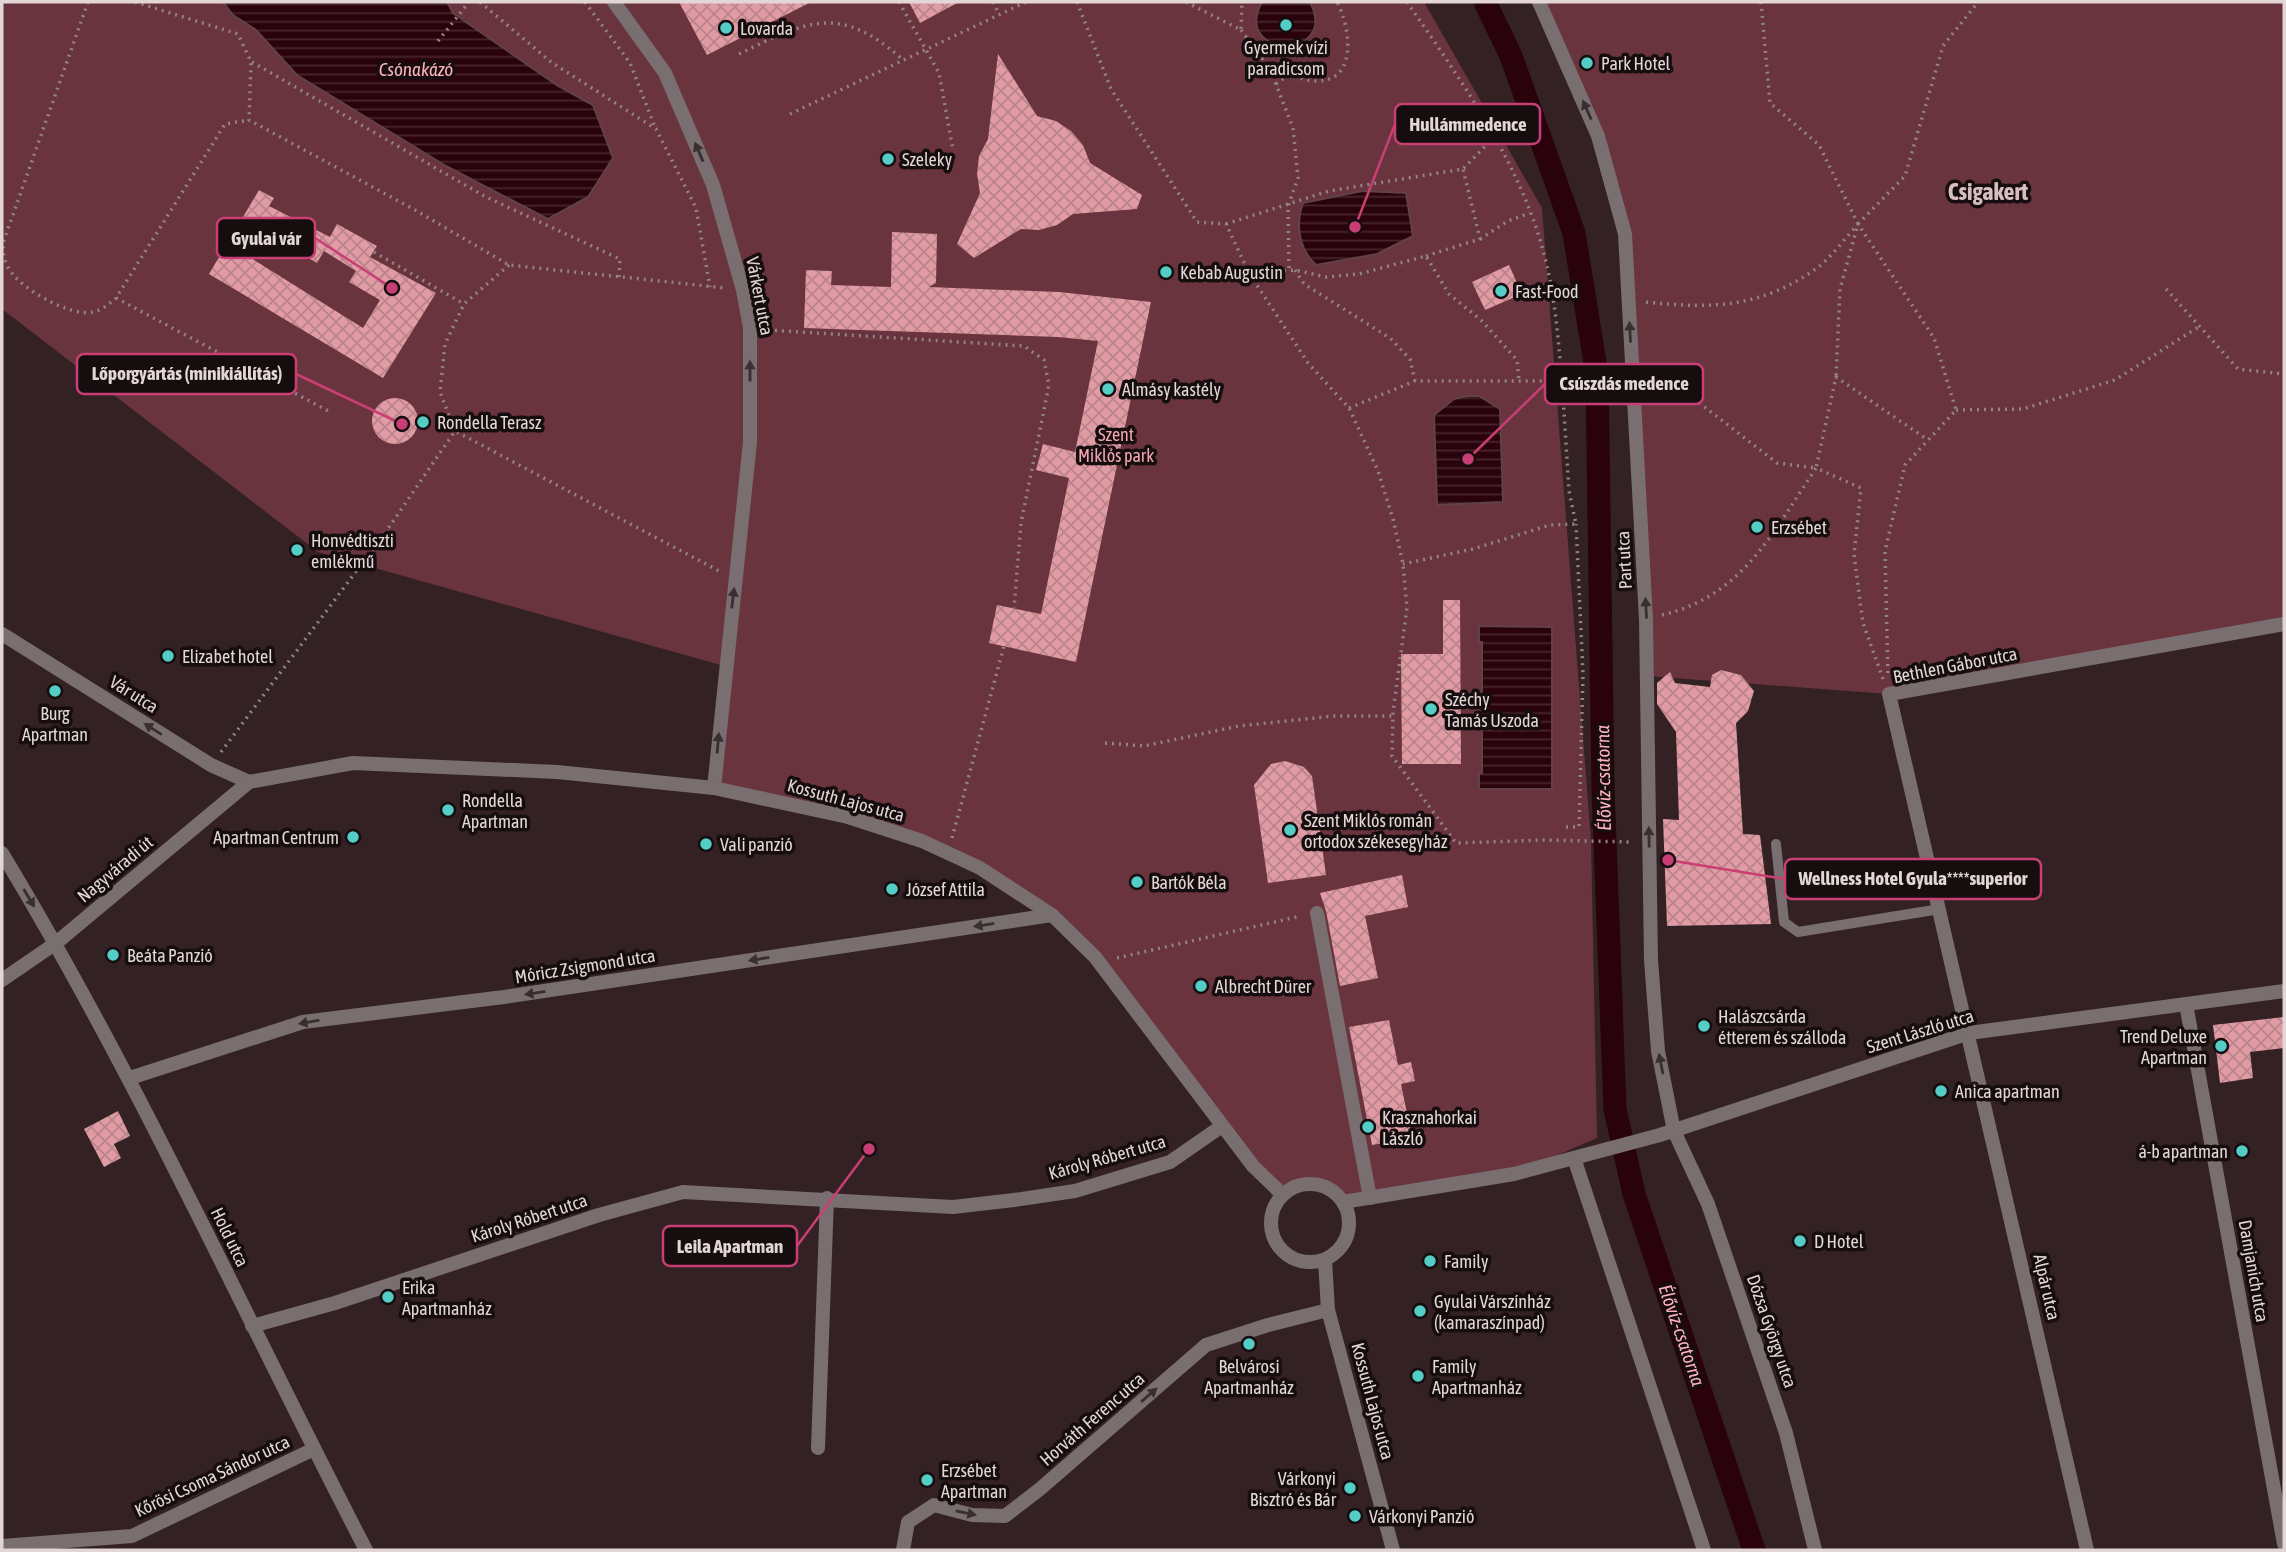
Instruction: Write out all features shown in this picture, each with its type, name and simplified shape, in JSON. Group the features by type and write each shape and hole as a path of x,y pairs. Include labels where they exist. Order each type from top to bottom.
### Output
{"street":[{"name":"Várkert utca","path":"614,2 665,73 713,185 743,290 750,328 750,442 714,788"},
{"name":"Part utca","path":"1539,2 1598,136 1625,234 1651,691 1651,960 1667,1133"},
{"name":"Bethlen Gábor utca","path":"1969,1033 1889,694 2284,624"},
{"name":"Vár utca","path":"2,634 211,765 249,782"},
{"name":"Kossuth Lajos utca","path":"249,782 353,762 557,772 714,788 848,817 922,841 980,868 1052,915 1099,963 1253,1166 1283,1195"},
{"name":"Nagyváradi út","path":"2,980 56,943 249,782"},
{"name":"Hold utca","path":"2,853 56,943 130,1078 366,1550"},
{"path":"1317,913 1370,1198"},
{"name":"Móricz Zsigmond utca","path":"130,1078 303,1022 504,998 1052,915"},
{"name":"Szent László utca","path":"1578,1157 1667,1133 1969,1033 2284,991"},
{"name":"Damjanich utca","path":"2186,1004 2284,1544"},
{"name":"Alpár utca","path":"1969,1033 2087,1550"},
{"name":"Károly Róbert utca","path":"252,1326 335,1303 599,1215 683,1192 953,1207 1075,1191 1170,1162 1222,1126"},
{"name":"Dózsa György utca","path":"1667,1133 1709,1204 1786,1433 1815,1550"},
{"path":"1343,1202 1514,1174 1578,1157 1704,1550"},
{"path":"1308,1184 1333,1192 1343,1202 1349,1228 1336,1252 1325,1260 1298,1261 1286,1255 1277,1245 1271,1218 1283,1195 1308,1184"},
{"path":"818,1448 827,1198"},
{"name":"Kossuth Lajos utca","path":"1325,1260 1328,1310 1393,1550"},
{"name":"Horváth Ferenc utca","path":"903,1550 908,1522 934,1505 972,1515 1005,1516 1040,1489 1206,1345 1268,1325 1328,1310"},
{"name":"Kőrösi Csoma Sándor utca","path":"2,1546 131,1543 314,1449"}],"lane":[{"path":"1776,844 1784,922 1798,932 1940,909"}],"path":[{"path":"88,2 3,243 4,256 16,279 72,312 95,312 116,298 225,124 249,120 415,210 509,265 710,287 696,208 656,129 630,64 585,2"},
{"path":"135,2 238,34 251,62 249,120"},
{"path":"438,41 469,2"},
{"path":"899,2 939,73 953,150"},
{"path":"993,2 999,14"},
{"path":"790,114 1026,2"},
{"path":"1077,2 1111,89 1197,222 1226,224 1329,191 1463,169 1493,138"},
{"path":"1186,2 1241,30 1270,68 1293,128 1298,178 1288,206 1289,271"},
{"path":"1241,30 1242,2"},
{"path":"1276,84 1288,75 1317,81 1332,77 1340,69 1348,58 1348,42 1346,20 1337,2"},
{"path":"1407,2 1449,63 1493,138 1531,213 1553,293 1569,491 1581,570 1583,674 1580,827 1566,827"},
{"path":"1761,2 1770,103 1819,145 1858,224 1934,338 1956,410"},
{"path":"1628,300 1690,306 1756,300 1818,267 1905,176 1943,46 1978,2"},
{"path":"483,3 551,62 656,129"},
{"path":"739,54 793,28 824,21 855,26 883,42 902,59"},
{"path":"251,62 486,197 620,260 619,277"},
{"path":"1463,169 1480,239"},
{"path":"1249,273 1296,270 1326,277 1359,274 1480,239 1508,221 1531,213"},
{"path":"1226,224 1249,273 1308,363 1349,408 1378,471 1393,519 1403,564 1407,608 1393,716 1392,756 1456,843 1614,842"},
{"path":"1646,619 1692,608 1751,565 1816,468 1836,377 1840,289 1858,224"},
{"path":"374,252 464,304"},
{"path":"1426,256 1449,294 1482,321 1517,360 1519,381"},
{"path":"509,265 464,304 445,344 440,392 455,431 735,580"},
{"path":"1296,270 1304,284 1390,338 1410,359 1415,381"},
{"path":"2166,289 2238,369 2284,374"},
{"path":"116,298 332,413"},
{"path":"1889,694 1885,551 1905,465 1956,410 2023,409 2115,380 2200,326"},
{"path":"750,328 1024,346 1044,360 1049,385 1021,523 1014,608"},
{"path":"1631,350 1777,463 1816,468 1861,488 1854,555 1863,623 1889,694"},
{"path":"1836,377 1928,440"},
{"path":"1349,408 1415,381 1562,381"},
{"path":"211,765 387,530 455,431"},
{"path":"1403,564 1473,549 1550,525 1576,524"},
{"path":"948,853 1004,646"},
{"path":"1105,743 1144,747 1239,726 1333,716 1393,716"},
{"path":"1099,963 1317,913"}],"green space":[{"name":"Szent Miklós park","path":"2,2 1424,2 1542,208 1591,841 1597,1138 1514,1174 1343,1202 1333,1192 1308,1184 1283,1195 1052,915 922,841 714,788 724,666 318,552 2,309"},
{"path":"1539,2 2284,2 2284,624 1889,694 1647,676 1625,234 1598,136"}],"water":[{"name":"Csónakázó","path":"223,2 447,2 453,13 558,86 593,105 613,158 588,197 548,219 446,166 297,75 256,30 233,15"},
{"name":"Gyermek vízi paradicsom","path":"1262,2 1310,2 1315,21 1311,35 1300,43 1271,43 1261,34 1256,21"},
{"path":"1362,191 1406,193 1413,236 1377,254 1316,265 1306,252 1300,236 1299,220 1303,203"},
{"path":"1479,396 1500,409 1503,502 1437,505 1434,415 1454,399"},
{"path":"1479,626 1552,627 1552,789 1479,789 1479,773 1482,773 1482,642 1479,642"}],"building":[{"name":"Lovarda","path":"679,2 811,2 707,55"},
{"path":"909,2 959,2 920,23"},
{"path":"998,54 1037,116 1056,121 1071,131 1083,145 1090,163 1142,195 1137,209 1073,214 1057,225 1039,230 1021,229 974,258 957,244 980,193 977,174 979,156 988,139"},
{"path":"259,190 274,198 269,206 330,237 337,224 377,246 370,257 436,293 383,378 209,274","holes":["266,234 317,263 324,251 356,271 349,282 380,300 363,328 251,258"]},
{"path":"892,232 937,234 936,283 929,287 1059,292 1151,302 1076,662 989,643 997,605 1041,614 1069,478 1036,470 1043,444 1075,452 1098,341 1058,337 804,328 806,270 832,271 831,285 891,287"},
{"path":"1509,265 1522,294 1485,310 1472,282"},
{"path":"395,398 411,405 418,421 411,437 395,444 379,437 372,421 379,405"},
{"name":"Széchy Tamás Uszoda","path":"1443,600 1460,600 1461,764 1402,764 1401,654 1443,654"},
{"path":"1721,670 1741,675 1754,691 1748,711 1736,723 1743,834 1760,835 1771,924 1667,926 1663,819 1679,820 1676,732 1657,704 1657,683 1670,672 1675,683 1710,687 1712,675"},
{"name":"Szent Miklós román ortodox székesegyház","path":"1285,761 1304,767 1312,776 1326,875 1268,883 1254,785 1271,764"},
{"path":"1402,875 1408,907 1365,916 1378,978 1340,986 1320,893"},
{"path":"2284,1017 2284,1048 2250,1052 2253,1078 2220,1083 2213,1025"},
{"path":"1389,1020 1398,1065 1411,1062 1415,1081 1401,1084 1412,1138 1372,1145 1349,1027"},
{"path":"118,1111 130,1136 114,1144 121,1158 104,1167 84,1129"}],"waterway":[{"name":"Élővíz-csatorna","path":"1485,2 1511,56 1574,233 1597,375 1603,789 1615,1109 1634,1194 1754,1550"}],"place":[{"name":"Gyermek vízi paradicsom","path":"1286,25"},
{"name":"Lovarda","path":"726,28"},
{"name":"Park Hotel","path":"1587,63"},
{"name":"Szeleky","path":"888,159"},
{"name":"Hullámmedence","path":"1355,227"},
{"name":"Kebab Augustin","path":"1166,272"},
{"name":"Gyulai vár","path":"392,288"},
{"name":"Fast-Food","path":"1501,291"},
{"name":"Almásy kastély","path":"1108,389"},
{"name":"Rondella Terasz","path":"423,422"},
{"name":"Lőporgyártás (minikiállítás)","path":"402,424"},
{"name":"Csúszdás medence","path":"1468,459"},
{"name":"Erzsébet","path":"1757,527"},
{"name":"Honvédtiszti emlékmű","path":"297,550"},
{"name":"Elizabet hotel","path":"168,656"},
{"name":"Burg Apartman","path":"55,691"},
{"name":"Széchy Tamás Uszoda","path":"1431,709"},
{"name":"Rondella Apartman","path":"448,810"},
{"name":"Szent Miklós román ortodox székesegyház","path":"1290,830"},
{"name":"Apartman Centrum","path":"353,837"},
{"name":"Vali panzió","path":"706,844"},
{"name":"Wellness Hotel Gyula****superior","path":"1668,860"},
{"name":"Bartók Béla","path":"1137,882"},
{"name":"József Attila","path":"892,889"},
{"name":"Beáta Panzió","path":"113,955"},
{"name":"Albrecht Dürer","path":"1201,986"},
{"name":"Halászcsárda étterem és szálloda","path":"1704,1026"},
{"name":"Trend Deluxe Apartman","path":"2221,1046"},
{"name":"Anica apartman","path":"1941,1091"},
{"name":"Krasznahorkai László","path":"1368,1127"},
{"name":"Leila Apartman","path":"869,1149"},
{"name":"á-b apartman","path":"2242,1151"},
{"name":"D Hotel","path":"1800,1241"},
{"name":"Family","path":"1430,1261"},
{"name":"Erika Apartmanház","path":"388,1297"},
{"name":"Gyulai Várszínház (kamaraszínpad)","path":"1420,1311"},
{"name":"Belvárosi Apartmanház","path":"1249,1344"},
{"name":"Family Apartmanház","path":"1418,1376"},
{"name":"Erzsébet Apartman","path":"927,1480"},
{"name":"Várkonyi Bisztró és Bár","path":"1350,1488"},
{"name":"Várkonyi Panzió","path":"1355,1516"}],"district":[{"name":"Csigakert","path":"1988,191"}]}
